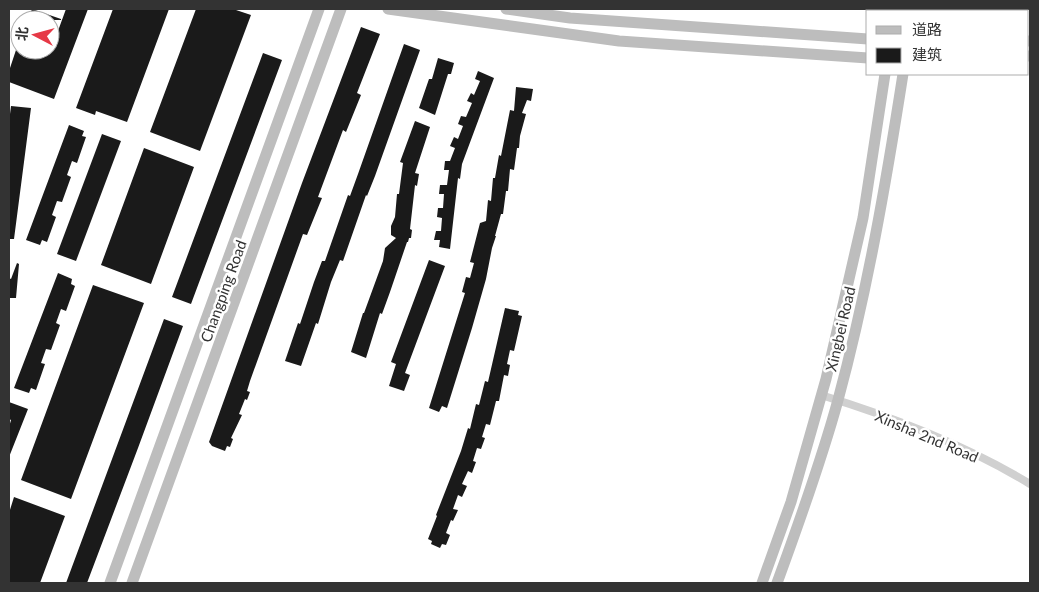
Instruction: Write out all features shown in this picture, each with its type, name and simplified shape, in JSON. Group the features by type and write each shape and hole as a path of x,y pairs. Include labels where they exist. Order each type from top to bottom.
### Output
{"street":[{"name":"Changping Road","path":"110,583 319,9"},
{"name":"Changping Road","path":"132,583 342,9"},
{"path":"388,9 619,41 866,58"},
{"path":"506,9 570,18 866,39"},
{"name":"Xingbei Road","path":"762,583 791,502 826,379 863,218 885,75"},
{"name":"Xingbei Road","path":"777,583 807,503 838,400 868,277 903,75"},
{"name":"Xinsha 2nd Road","path":"821,395 902,423 965,450 1030,484"}],"building":[{"path":"66,9 88,9 54,99 9,82 9,71 13,60 60,60 60,25"},
{"path":"113,9 169,9 127,122 96,111 95,115 76,108"},
{"path":"196,9 233,9 251,15 200,151 150,132"},
{"path":"361,27 380,34 357,93 361,95 346,132 343,130 318,197 322,198 307,235 303,234 250,381 247,391 250,392 239,414 242,415 231,438 233,439 230,447 227,446 225,451 212,446 209,442 302,183"},
{"path":"404,44 420,50 375,176 366,195 343,261 340,260 331,282 318,324 316,323 301,366 285,361 322,261 325,261 348,195 350,196"},
{"path":"263,53 282,60 191,304 172,297"},
{"path":"438,58 454,63 451,74 448,74 435,115 419,108 429,79 432,79"},
{"path":"478,71 494,78 462,164 460,179 458,178 450,249 439,247 440,240 434,240 436,231 441,231 442,218 437,217 438,208 443,208 444,194 439,194 440,185 447,185 449,170 444,170 445,161 450,161 455,148 450,146 454,137 458,139 463,126 458,124 461,116 466,117 472,103 467,101 471,93 474,95 480,81 475,79"},
{"path":"516,87 533,89 531,101 527,100 522,113 526,114 519,148 517,148 514,170 510,169 503,214 501,214 495,236 486,279 472,328 447,408 442,406 439,412 429,408 465,293 462,292 466,277 470,278 474,263 470,262 480,223 486,221 488,200 491,201 493,178 495,178 499,155 501,156 510,110 514,111"},
{"path":"11,106 31,108 14,239 9,239 9,122"},
{"path":"415,121 430,127 415,173 419,174 417,186 415,185 410,229 412,230 411,238 407,242 382,314 380,313 366,358 351,352 363,313 383,261 385,248 396,238 391,235 391,226 395,217 397,194 399,194 403,163 400,162"},
{"path":"69,125 84,131 82,136 86,137 77,163 72,161 67,175 71,177 62,202 57,201 52,215 56,217 47,242 42,240 40,245 26,240"},
{"path":"102,134 121,141 76,261 57,254"},
{"path":"144,148 194,167 151,284 101,265"},
{"path":"429,260 445,266 405,373 410,375 404,391 389,386 396,364 391,362"},
{"path":"17,263 19,264 16,298 9,298 9,278 11,279"},
{"path":"58,273 72,279 71,284 75,286 66,311 61,309 56,323 60,325 51,350 46,349 41,363 45,364 36,390 31,388 29,393 14,388"},
{"path":"93,285 144,303 71,499 21,480"},
{"path":"505,308 519,311 518,315 522,316 514,351 510,350 507,364 510,365 508,376 504,375 499,401 496,401 490,425 486,424 482,437 485,438 481,449 477,448 473,461 476,462 472,473 468,471 462,484 467,486 462,497 458,495 453,509 458,510 453,521 451,520 446,533 450,535 446,545 442,544 440,548 431,544 432,541 428,539 468,428 470,429 476,404 479,405 485,381 488,382"},
{"path":"164,319 183,326 138,448 87,583 66,583"},
{"path":"9,402 28,409 9,457 9,427 11,420 9,419"},
{"path":"14,497 65,516 40,583 9,583 9,513"}]}
